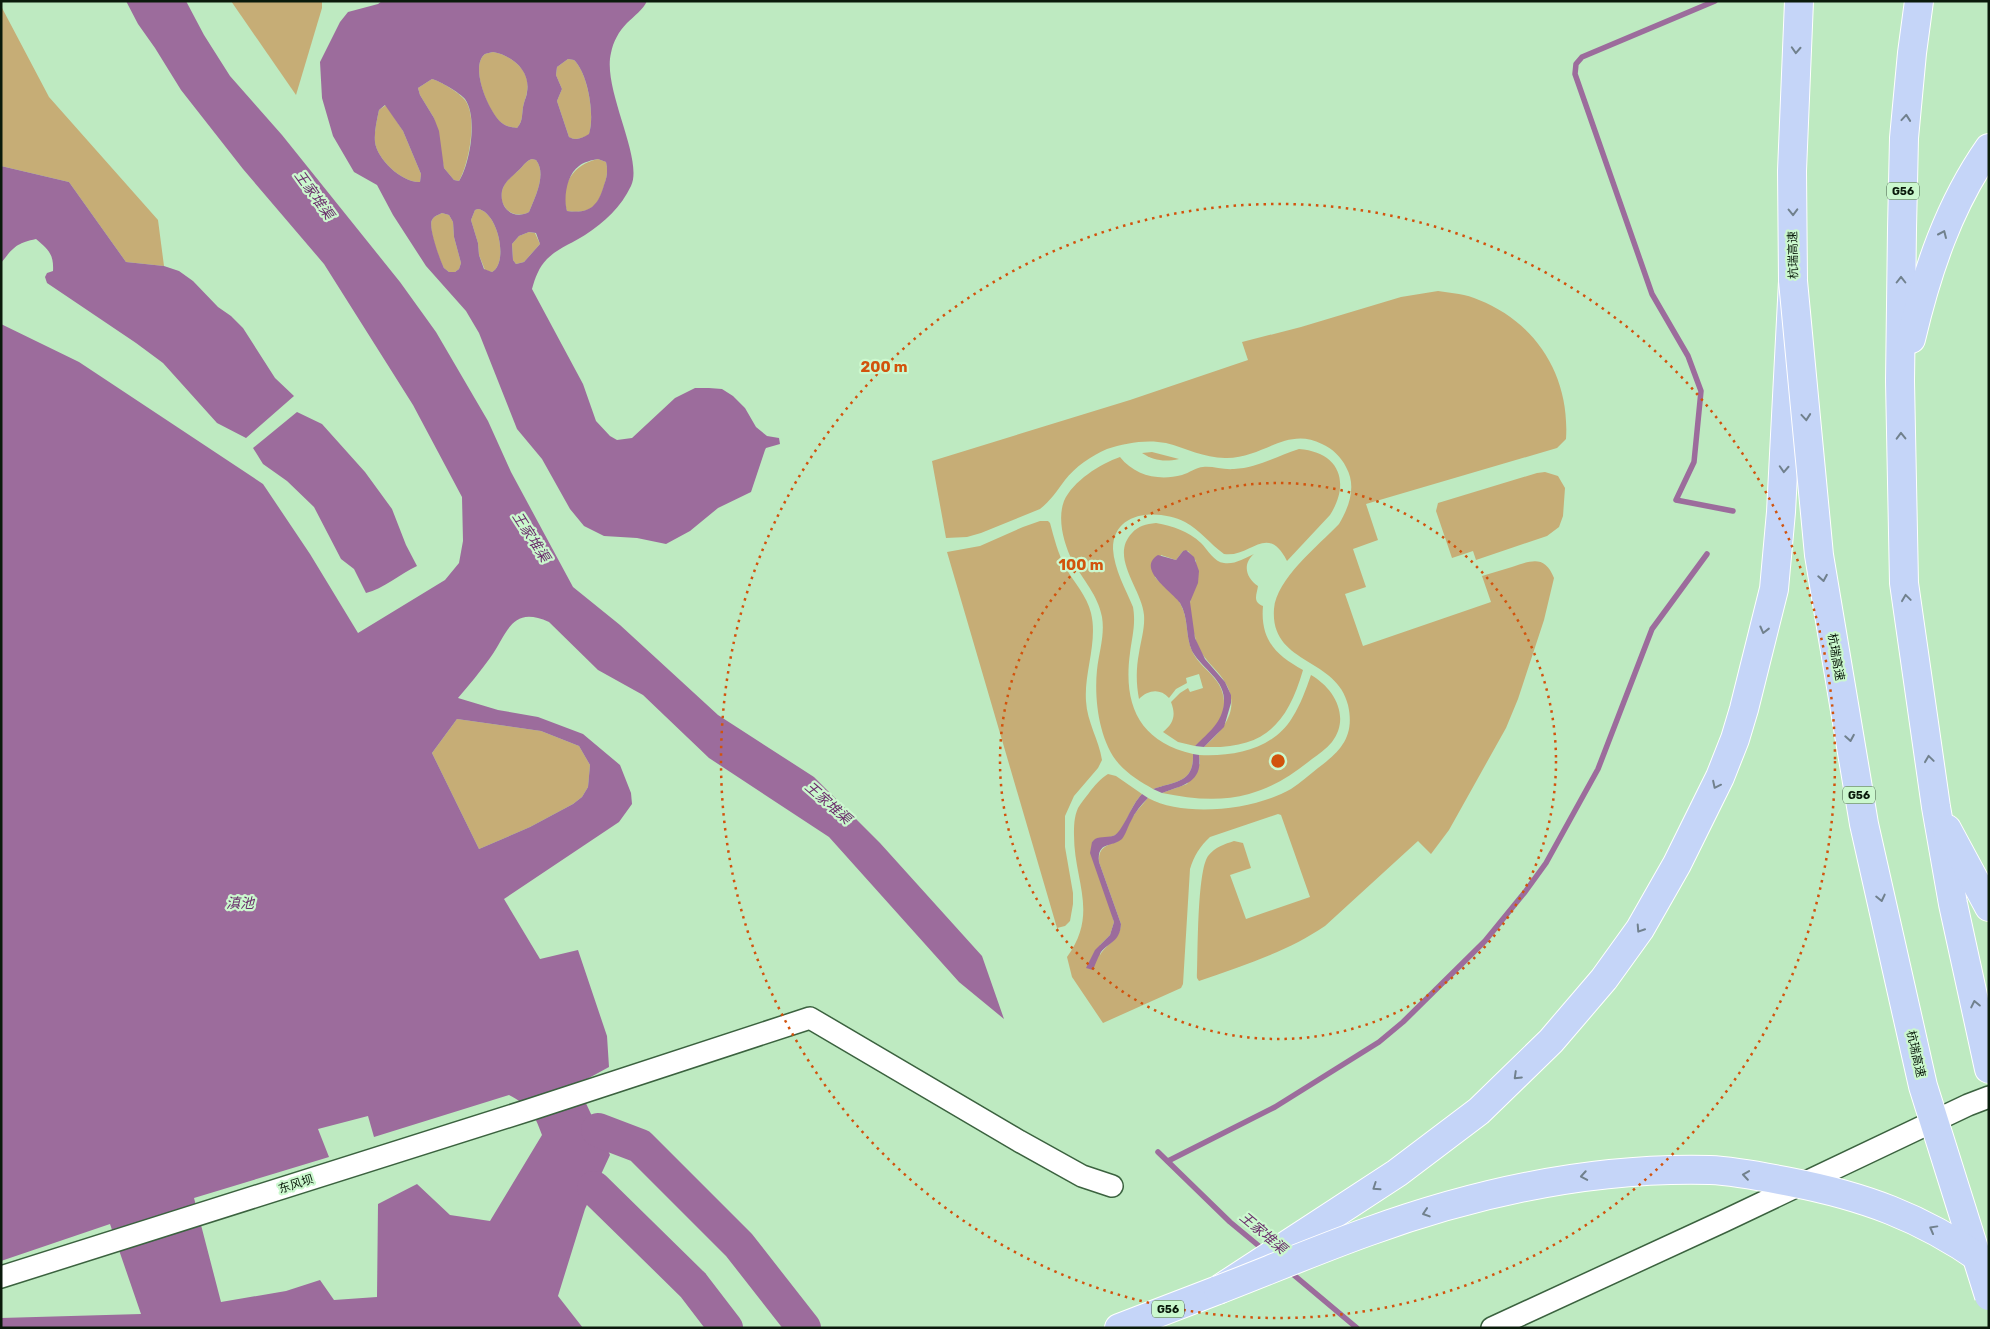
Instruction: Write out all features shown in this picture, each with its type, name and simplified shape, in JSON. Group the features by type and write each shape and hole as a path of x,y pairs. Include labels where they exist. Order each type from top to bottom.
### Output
{"highway":[{"name":"杭瑞高速","path":"1799,1 1792,171 1794,281 1819,555 1864,824 1923,1086 1989,1296"},
{"name":"G56","path":"1919,1 1904,138 1900,381 1904,583 1936,807"},
{"path":"1900,381 1918,310 1938,245 1959,196 1989,148"},
{"path":"1218,1290 1355,1201 1480,1111 1532,1062 1582,1006 1626,950 1656,903 1720,777 1732,746 1744,709 1774,589 1781,512 1794,281"},
{"path":"1936,807 1989,907"},
{"path":"1936,807 1953,904 1989,1069"},
{"path":"1218,1290 1368,1231 1436,1210 1540,1184 1594,1174 1646,1171 1712,1170 1820,1188 1862,1199 1918,1220 1955,1241 1989,1264"},
{"name":"G56","path":"1119,1328 1218,1290"}],"street":[{"name":"东风坝","path":"1,1277 529,1110 810,1018 1019,1141 1082,1176 1112,1186"},
{"path":"1492,1328 1724,1221 1968,1105 1989,1097"}],"shaded area":[{"path":"231,1 322,1 322,8 296,95"},
{"path":"1,6 49,97 158,220 164,266 126,262 69,182 1,166"},
{"path":"493,52 513,60 526,76 527,94 522,119 517,128 502,123 497,118 483,90 479,69 481,60 485,54"},
{"path":"568,59 574,60 579,66 586,84 591,106 589,135 576,139 569,137 557,101 562,89 556,75 557,67"},
{"path":"432,79 459,94 469,108 471,140 466,164 459,181 454,180 444,168 434,118 420,95 418,88"},
{"path":"386,105 403,131 421,174 420,182 406,179 398,174 380,156 375,142 375,134 379,110"},
{"path":"532,159 536,160 540,172 537,193 529,212 516,214 510,212 503,203 501,197 502,190 508,180"},
{"path":"598,159 606,162 607,171 599,199 596,204 587,210 567,211 565,193 570,178 581,166"},
{"path":"478,209 485,212 491,219 499,238 500,259 497,267 492,272 485,270 479,255 478,243 471,220 475,210"},
{"path":"442,213 449,215 453,222 454,237 461,263 459,269 455,272 449,272 444,268 431,229 432,220"},
{"path":"529,232 535,233 540,244 524,262 516,264 513,260 512,244 519,236"},
{"path":"1438,291 1469,296 1500,310 1518,323 1533,338 1546,355 1556,374 1566,416 1566,439 1557,448 1366,504 1378,540 1353,549 1366,587 1345,594 1363,646 1491,602 1482,576 1532,561 1537,561 1546,566 1554,578 1544,620 1518,699 1506,728 1449,830 1431,854 1418,841 1325,926 1280,951 1199,981 1197,978 1200,895 1204,865 1208,856 1214,850 1234,841 1243,843 1251,868 1230,875 1246,919 1310,897 1281,815 1278,814 1210,837 1198,851 1190,869 1183,984 1181,988 1103,1023 1072,977 1067,957 1082,926 1083,897 1074,835 1075,818 1078,808 1095,785 1108,774 1116,776 1142,794 1134,804 1118,833 1092,842 1114,922 1110,935 1100,945 1100,955 1118,934 1121,924 1099,862 1100,853 1106,846 1117,842 1136,812 1148,798 1181,808 1200,809 1220,809 1259,802 1291,789 1326,762 1339,749 1348,734 1350,726 1348,705 1341,689 1319,668 1293,651 1282,641 1276,627 1274,609 1282,586 1290,575 1339,524 1349,504 1351,482 1349,474 1342,460 1333,451 1309,439 1286,441 1251,454 1225,458 1202,455 1166,443 1129,443 1107,449 1084,462 1069,475 1040,509 981,533 967,537 946,538 932,461 1130,400 1248,360 1242,342 1301,327 1401,297"},
{"path":"1299,449 1313,451 1332,462 1340,480 1340,491 1330,515 1287,561 1280,550 1273,544 1265,543 1234,554 1224,554 1190,525 1163,515 1139,516 1129,520 1121,526 1115,536 1114,557 1134,613 1128,672 1129,689 1133,704 1147,730 1159,740 1193,754 1193,764 1187,776 1176,782 1153,789 1131,775 1119,764 1112,755 1102,732 1097,706 1096,681 1102,637 1102,617 1094,595 1066,547 1061,523 1064,501 1080,480 1104,464 1120,457 1140,473 1156,477 1173,477 1201,467 1230,469 1251,466"},
{"path":"1152,452 1179,459 1160,460 1142,453"},
{"path":"1545,472 1558,476 1565,488 1563,516 1559,527 1547,536 1476,560 1473,551 1452,558 1436,511 1438,503"},
{"path":"1040,521 1048,521 1050,523 1065,567 1083,595 1091,613 1093,635 1086,701 1088,716 1102,760 1098,768 1074,796 1065,816 1065,847 1073,893 1073,904 1070,921 1065,926 1057,928 947,552 980,546"},
{"path":"1156,523 1174,527 1191,535 1220,562 1236,562 1254,554 1248,562 1247,571 1248,575 1258,586 1256,600 1263,606 1264,628 1267,637 1278,652 1303,670 1289,706 1270,730 1257,738 1243,744 1225,747 1204,747 1226,723 1230,714 1231,696 1220,675 1208,662 1197,643 1190,615 1196,561 1188,551 1183,551 1176,560 1161,555 1155,577 1181,605 1193,653 1215,679 1222,691 1224,704 1222,716 1215,728 1195,746 1178,742 1163,732 1170,725 1173,718 1171,702 1188,688 1190,692 1203,688 1199,674 1186,678 1187,683 1176,689 1169,698 1162,693 1154,691 1139,699 1137,670 1144,615 1142,605 1125,563 1124,552 1126,542 1134,531 1142,526"},
{"path":"1311,675 1327,687 1333,695 1340,713 1340,723 1337,732 1332,742 1322,751 1282,780 1267,788 1249,794 1206,799 1162,793 1187,784 1200,763 1199,755 1226,754 1252,749 1274,737 1284,729 1295,713"},
{"path":"457,719 541,731 579,746 590,765 588,787 582,797 573,804 530,827 479,849 432,753"}],"water":[{"name":"滇池","path":"126,1 186,1 204,35 230,76 282,135 400,282 436,332 488,421 511,472 573,587 620,625 718,715 814,777 880,843 982,956 1004,1019 959,982 829,837 709,758 643,695 598,670 549,622 526,617 518,619 512,624 490,658 458,698 498,710 538,717 583,734 620,765 631,793 632,804 619,822 504,899 540,959 578,950 607,1036 609,1067 587,1079 584,1099 610,1155 585,1209 558,1296 583,1328 1,1328 1,1318 141,1314 110,1224 1,1261 1,324 79,362 263,484 310,554 358,633 445,580 459,563 463,541 462,497 413,405 324,264 243,169 181,90 138,24","holes":["457,719 541,731 579,746 590,765 588,787 582,797 573,804 530,827 479,849 432,753","509,1095 527,1107 542,1135 490,1221 450,1215 417,1184 378,1204 377,1297 334,1300 320,1280 286,1291 221,1302 194,1198 329,1157 318,1129 368,1116 374,1137"]},
{"path":"382,1 647,1 641,10 621,30 611,53 612,85 632,159 634,174 631,186 622,201 606,219 547,259 538,273 532,289 583,384 596,421 610,436 617,440 632,438 675,398 695,388 709,388 722,389 733,396 745,408 756,427 767,436 779,438 780,444 766,448 751,492 718,508 690,531 666,544 637,538 604,536 584,526 570,509 542,459 517,429 479,333 466,311 426,266 393,215 377,185 354,172 333,136 322,98 320,62 340,22 348,12 378,4","holes":["493,52 506,56 523,70 526,77 527,93 522,119 517,128 509,127 502,123 487,100 479,68 485,54","568,59 574,60 579,66 586,84 591,106 591,126 589,134 584,137 577,139 569,137 557,101 562,89 556,75 557,67","432,79 459,94 465,99 469,107 472,128 471,140 466,164 459,181 454,180 444,168 439,131 434,118 420,95 418,88","385,105 403,131 421,174 420,182 406,179 385,162 377,149 375,130 379,110","598,159 606,162 606,179 602,192 596,203 587,210 567,211 566,193 569,180 575,170 586,162","536,160 539,166 539,186 529,212 518,215 513,214 505,208 502,191 507,182 528,161","478,209 485,212 496,228 499,238 500,259 497,267 492,272 484,269 471,220 475,210","442,213 449,215 453,222 454,237 461,263 459,269 455,272 449,272 444,268 435,244 431,224 432,220","529,232 536,233 540,244 524,262 516,264 513,260 512,244 519,236"]},
{"path":"1,166 69,182 126,262 164,266 179,271 193,281 218,307 243,328 275,378 294,396 246,438 217,423 163,363 47,283 45,277 47,273 53,271 51,256 47,249 36,239 24,242 16,247 1,263"},
{"path":"297,412 322,424 365,472 392,509 406,545 417,566 379,588 366,593 354,569 341,559 314,507 287,481 263,464 253,448"},
{"path":"1186,550 1194,557 1199,571 1198,583 1190,602 1195,638 1205,659 1225,682 1231,695 1231,703 1224,727 1204,747 1195,746 1218,722 1223,710 1224,695 1217,681 1192,651 1188,639 1185,615 1180,603 1153,574 1151,567 1152,561 1158,555 1176,560"},
{"path":"1193,754 1199,755 1198,772 1195,777 1184,785 1162,793 1153,789 1176,782 1187,776 1193,764"},
{"path":"1142,794 1148,798 1134,815 1125,835 1118,842 1102,848 1100,851 1099,862 1121,924 1119,935 1101,952 1093,970 1086,968 1095,950 1110,935 1114,922 1090,853 1092,842 1097,838 1115,835"}],"waterway":[{"path":"1715,1 1582,57 1576,64 1575,74 1652,294 1688,356 1701,391 1694,462 1676,500 1733,511"},
{"path":"1168,1161 1275,1107 1379,1042 1403,1022 1485,941 1546,863 1598,769 1652,629 1707,554"},
{"path":"598,1130 640,1146 739,1245 804,1328"},
{"name":"王家堆渠","path":"1158,1152 1230,1222 1265,1251"},
{"path":"594,1188 693,1285 726,1328"},
{"name":"王家堆渠","path":"1289,1271 1357,1328"}]}
